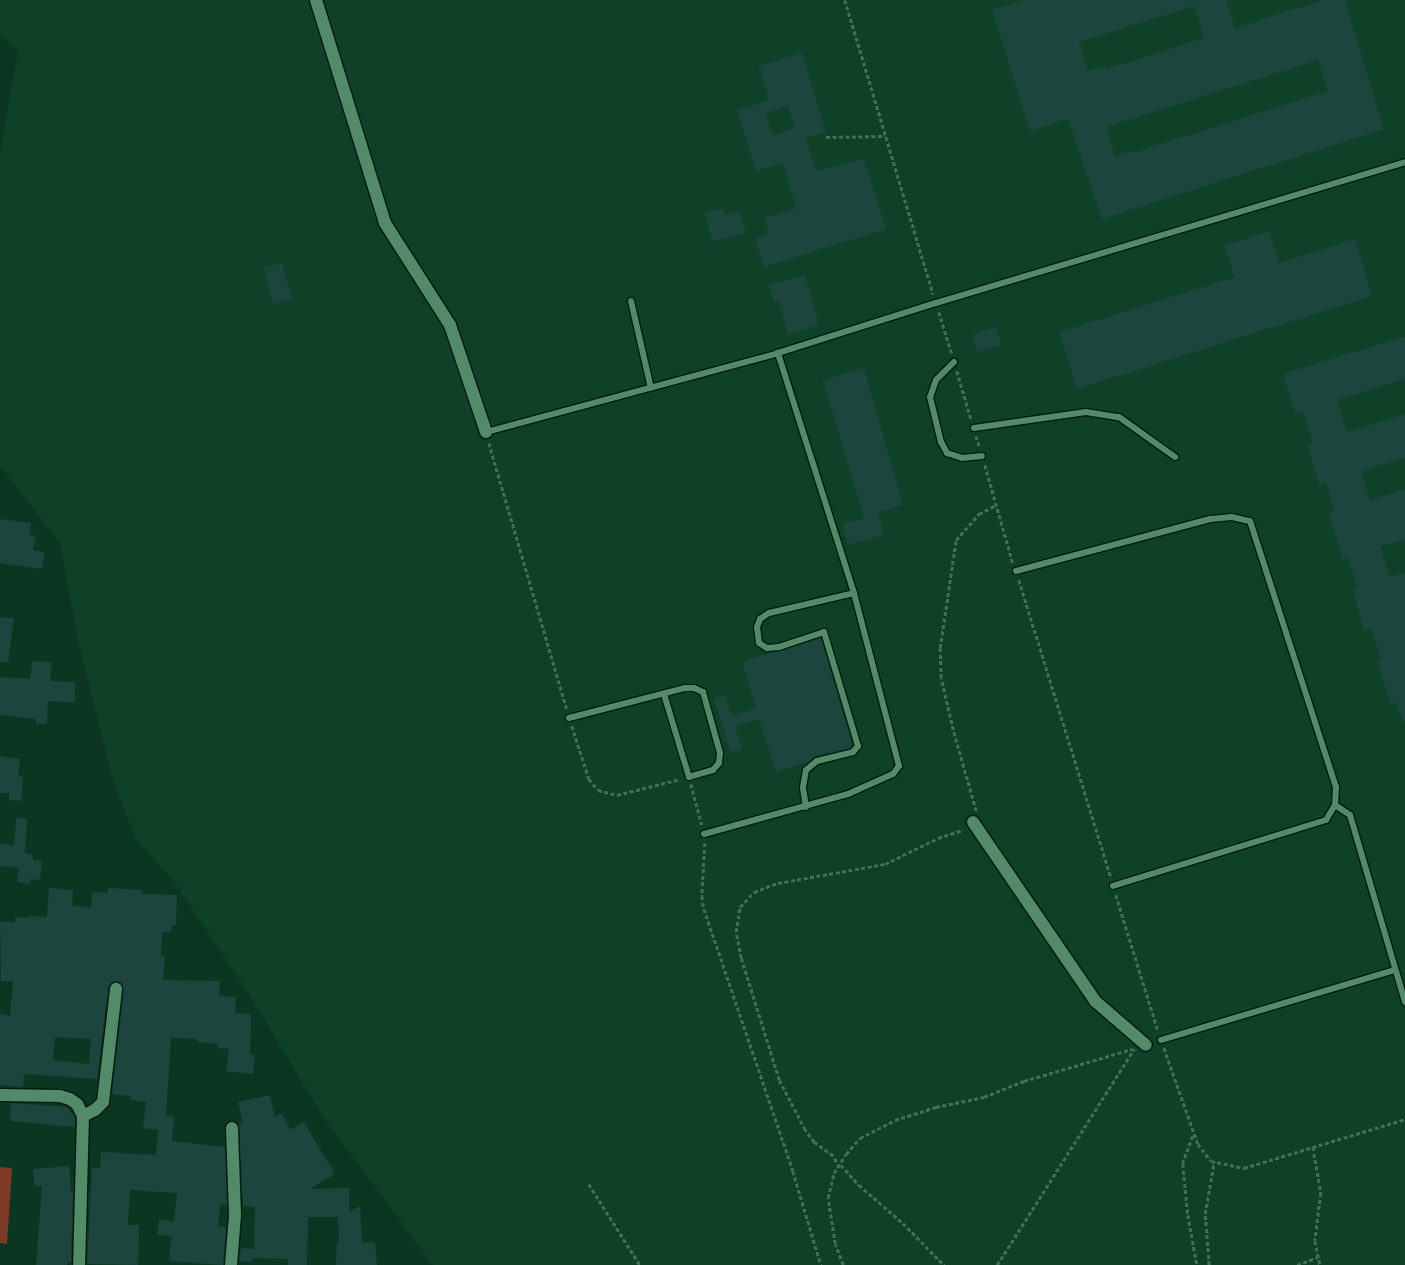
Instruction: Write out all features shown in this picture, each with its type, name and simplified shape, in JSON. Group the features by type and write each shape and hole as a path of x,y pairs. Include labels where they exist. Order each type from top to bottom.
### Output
{"street":[{"path":"316,0 384,223 450,325 486,432"},
{"path":"973,822 1095,1001 1140,1047"},
{"path":"83,1116 95,1110 103,1102 116,989"},
{"path":"0,1096 60,1096 70,1099 77,1104 83,1116 79,1265"},
{"path":"231,1265 235,1215 232,1128"}],"lane":[{"path":"486,432 778,353 936,303 1405,162"},
{"path":"631,301 651,388"},
{"path":"704,834 848,794 893,774 899,766 854,592 778,353"},
{"path":"954,362 936,380 930,397 941,442 947,453 962,458 982,456"},
{"path":"974,428 1086,412 1119,417 1175,456"},
{"path":"1016,571 1210,519 1232,517 1250,521 1336,787 1335,805 1326,820 1113,886"},
{"path":"806,806 803,787 806,770 817,761 853,752 858,746 824,632 778,647 767,648 759,644 757,627 760,619 769,613 854,592"},
{"path":"569,718 685,688 694,688 703,692 720,753 719,763 713,770 690,777 664,694"},
{"path":"1335,805 1350,815 1405,1002"},
{"path":"1161,1040 1395,970"}],"path":[{"path":"845,0 996,505 1113,886 1161,1040 1198,1144 1214,1162 1244,1168 1405,1119"},
{"path":"826,137 885,136"},
{"path":"486,432 569,718 589,779 598,790 617,795 690,777 704,834 706,854 702,896 704,909 793,1171 821,1265"},
{"path":"944,1265 840,1166 833,1156 814,1142 805,1130 778,1080 741,958 736,932 740,907 754,892 778,883 885,864 938,838 970,828 976,814 975,801 953,730 941,678 940,648 956,540 979,514 996,505"},
{"path":"843,1265 835,1244 828,1198 834,1173 846,1154 860,1138 895,1120 936,1107 984,1097 1024,1081 1140,1047"},
{"path":"997,1265 1140,1047"},
{"path":"1194,1134 1184,1164 1188,1215 1197,1265"},
{"path":"1314,1147 1321,1193 1315,1241 1320,1265"},
{"path":"1208,1264 1205,1214 1214,1162"},
{"path":"589,1184 640,1265"},
{"path":"1297,1265 1318,1257"}],"shaded area":[{"path":"0,0 1405,0 1405,1265 433,1265 325,1120 248,992 174,882 135,838 112,778 78,642 60,543 0,466 0,155 18,51 0,33"},
{"path":"0,1167 12,1168 7,1244 0,1243"}],"building":[{"path":"1024,0 1226,0 1235,28 1323,0 1345,0 1384,129 1102,219 1068,119 1030,131 992,10","holes":["1194,6 1204,38 1106,69 1105,65 1088,71 1079,42","1318,60 1328,91 1132,153 1131,151 1115,156 1106,127"]},
{"path":"802,53 826,132 806,138 816,171 864,159 886,229 764,267 755,238 769,234 765,218 796,208 783,163 756,171 737,110 769,100 759,66","holes":["788,106 795,128 773,135 766,113"]},
{"path":"723,208 725,215 740,211 746,233 712,242 705,213"},
{"path":"1269,231 1279,263 1355,239 1372,296 1077,389 1059,332 1235,277 1224,246"},
{"path":"282,263 292,299 273,304 264,267"},
{"path":"805,275 819,325 788,334 779,301 774,302 769,285"},
{"path":"996,327 1002,345 977,352 972,335"},
{"path":"1405,336 1405,379 1337,400 1347,432 1405,414 1405,458 1361,471 1370,500 1405,489 1405,539 1380,547 1390,577 1405,572 1405,721 1403,722 1396,702 1390,704 1377,660 1381,659 1371,628 1364,630 1352,588 1357,587 1348,558 1343,559 1329,513 1334,511 1326,482 1319,484 1307,444 1313,443 1303,410 1295,413 1283,374"},
{"path":"864,368 903,505 878,512 884,535 848,545 842,524 864,518 823,380"},
{"path":"0,519 31,523 29,535 36,536 33,550 45,552 42,569 0,563"},
{"path":"0,617 14,618 8,662 0,662"},
{"path":"821,638 852,745 850,748 816,756 808,762 776,772 759,719 735,727 742,749 731,752 714,699 725,695 732,716 756,708 742,662"},
{"path":"32,661 52,662 50,681 75,682 75,702 48,701 47,724 36,724 36,719 0,715 0,677 30,679"},
{"path":"0,756 20,759 18,776 23,777 21,801 9,800 9,793 0,793"},
{"path":"16,818 27,819 25,853 33,854 33,860 42,861 40,880 30,879 30,884 17,882 19,868 0,866 0,844 14,845"},
{"path":"49,888 73,890 72,906 91,908 92,892 108,893 108,888 142,890 142,894 177,895 176,925 172,925 171,932 162,932 161,955 165,956 163,980 220,981 219,996 236,997 235,1013 251,1014 250,1054 255,1055 253,1074 226,1071 229,1049 218,1048 218,1044 197,1042 197,1039 171,1038 166,1116 174,1117 172,1141 225,1147 227,1205 220,1204 218,1226 226,1227 223,1265 169,1261 172,1236 157,1235 159,1220 174,1221 177,1193 130,1190 128,1225 139,1225 138,1265 87,1264 92,1168 100,1168 101,1152 156,1155 158,1130 143,1128 146,1102 130,1100 131,1096 112,1094 124,990 121,983 113,981 108,988 97,1079 24,1074 23,1087 0,1085 0,1014 10,1016 13,981 1,981 0,921 15,923 15,917 47,917","holes":["55,1037 91,1039 89,1064 53,1060"]},
{"path":"270,1095 275,1117 282,1113 290,1130 304,1122 335,1174 310,1189 349,1188 349,1212 360,1206 362,1242 375,1243 377,1265 336,1265 337,1242 339,1242 338,1217 308,1217 307,1265 288,1265 288,1259 252,1258 251,1262 239,1261 241,1248 254,1249 255,1207 243,1206 239,1123 243,1124 238,1102"},
{"path":"11,1103 67,1107 75,1118 75,1127 10,1121"},
{"path":"69,1166 71,1193 73,1193 71,1262 68,1262 67,1265 36,1265 42,1186 35,1187 33,1169"}]}
